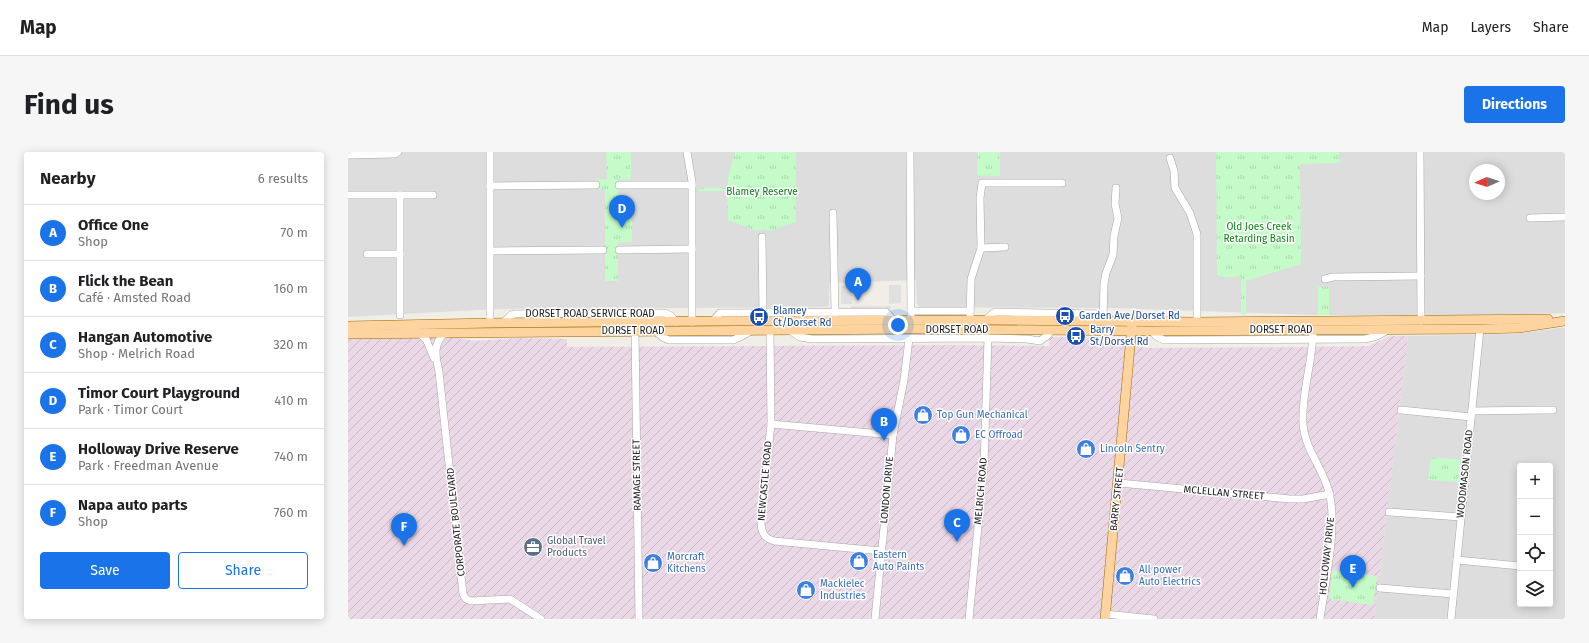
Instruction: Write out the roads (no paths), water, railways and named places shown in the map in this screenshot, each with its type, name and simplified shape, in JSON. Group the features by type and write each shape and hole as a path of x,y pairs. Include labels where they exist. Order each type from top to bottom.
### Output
{"main road":[{"name":"DORSET ROAD","path":"348,334 445,333 490,328 503,323 564,323 635,327 655,331 770,331 970,315 985,320 1048,321 1104,318 1152,331 1388,330 1421,325"},
{"name":"DORSET ROAD","path":"348,326 490,328 570,332 676,322 911,320 1051,330 1197,322 1480,325 1519,328 1565,321"},
{"path":"1048,321 1051,330"},
{"path":"692,322 693,331"},
{"path":"564,323 570,332"},
{"name":"BARRY STREET","path":"1105,617 1132,326"}],"street":[{"path":"348,155 394,154 398,152"},
{"path":"490,152 490,328"},
{"path":"687,152 692,185 692,322"},
{"path":"910,152 911,320"},
{"path":"1420,152 1421,325"},
{"path":"1170,158 1174,171 1175,188 1190,213 1197,234 1197,322"},
{"path":"970,315 971,279 981,248 980,198 982,183 1062,183"},
{"path":"490,186 596,185"},
{"path":"619,185 692,185"},
{"path":"985,320 995,312 1104,318 1104,284 1106,273 1113,255 1114,236 1118,218 1116,188"},
{"path":"348,195 433,195"},
{"path":"400,196 400,315"},
{"path":"834,213 835,312"},
{"path":"1530,218 1565,217"},
{"path":"762,238 763,313"},
{"path":"981,248 1005,248"},
{"path":"619,250 692,249"},
{"path":"491,251 603,250"},
{"path":"367,254 400,254"},
{"path":"1325,279 1333,277 1421,276"},
{"path":"713,322 720,313 835,312 886,312 894,321"},
{"name":"DORSET ROAD SERVICE ROAD","path":"503,323 511,315 515,314 665,313 671,316 676,322"},
{"path":"806,321 823,313"},
{"name":"WOODMASON ROAD","path":"1451,619 1480,325"},
{"name":"RAMAGE STREET","path":"635,327 639,619"},
{"path":"789,330 800,337 812,339 988,338 1027,339 1040,341 1048,335 1051,330"},
{"name":"HOLLOWAY DRIVE","path":"1313,330 1303,424 1310,450 1324,477 1330,494 1332,526 1320,619"},
{"path":"1152,331 1156,336 1164,340 1313,340 1366,339 1377,336 1388,330"},
{"name":"DORSET ROAD SERVICE ROAD","path":"655,331 668,340 733,340 751,331"},
{"name":"NEWCASTLE ROAD","path":"770,331 771,424 761,529 767,539 774,541 882,551"},
{"name":"CORPORATE BOULEVARD","path":"419,333 426,339 437,364"},
{"name":"CORPORATE BOULEVARD","path":"445,333 438,339 435,348 463,594 466,599 471,601 510,599 541,619"},
{"name":"MELRICH ROAD","path":"970,619 984,465 988,338"},
{"name":"LONDON DRIVE","path":"875,619 893,434 904,380 909,339"},
{"path":"1402,410 1472,414 1553,410"},
{"path":"771,424 893,434"},
{"name":"MCLELLAN STREET","path":"1118,483 1290,499 1309,498 1330,494"},
{"path":"1389,512 1461,517"},
{"path":"1457,560 1517,566"},
{"path":"1380,588 1453,594"},
{"path":"1105,617 1154,619"}],"place":[{"name":"Timor Court Playground","path":"622,228"},
{"name":"Office One","path":"858,301"},
{"name":"Garden Ave/Dorset Rd","path":"1065,316"},
{"name":"Blamey Ct/Dorset Rd","path":"759,317"},
{"name":"Barry St/Dorset Rd","path":"1076,336"},
{"name":"Top Gun Mechanical","path":"923,415"},
{"name":"EC Offroad","path":"961,435"},
{"name":"Flick the Bean","path":"884,441"},
{"name":"Lincoln Sentry","path":"1086,449"},
{"name":"Hangan Automotive","path":"957,542"},
{"name":"Napa auto parts","path":"404,546"},
{"name":"Global Travel Products","path":"533,547"},
{"name":"Eastern Auto Paints","path":"859,561"},
{"name":"Morcraft Kitchens","path":"653,563"},
{"name":"All power Auto Electrics","path":"1125,576"},
{"name":"Holloway Drive Reserve","path":"1353,588"},
{"name":"Mackielec Industries","path":"806,590"}],"park label":[{"name":"Blamey Reserve","path":"762,192"},
{"name":"Old Joes Creek Retarding Basin","path":"1259,232"}]}
